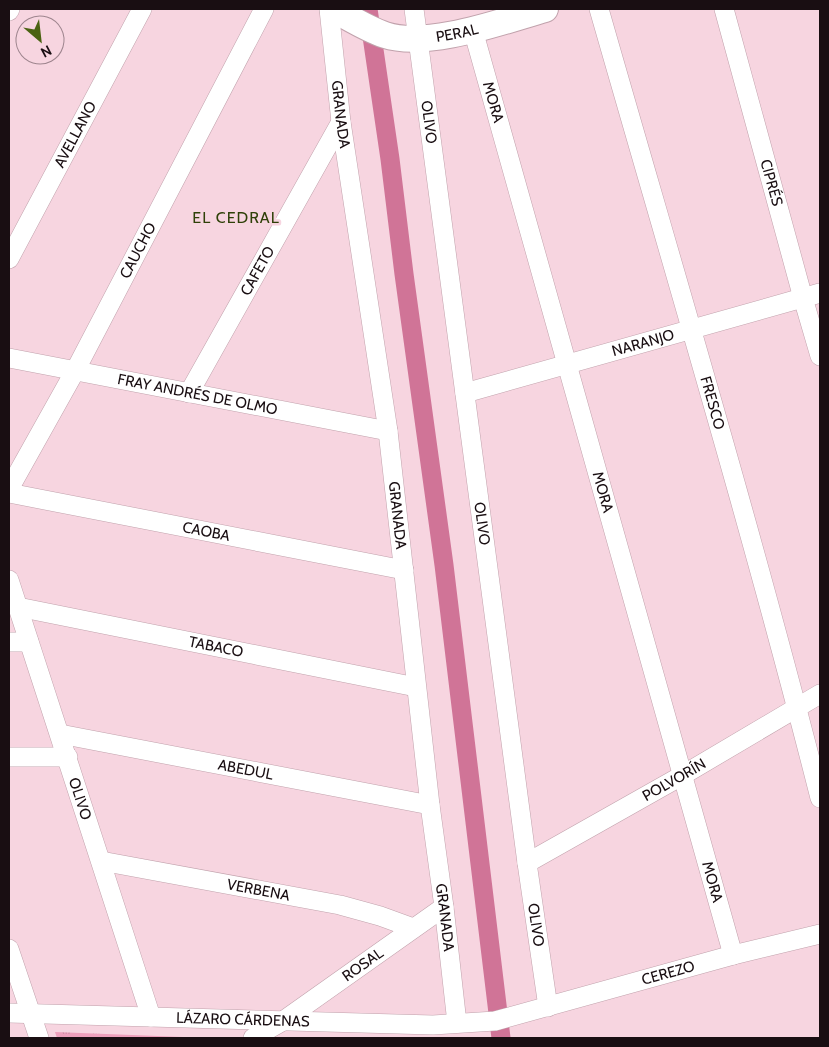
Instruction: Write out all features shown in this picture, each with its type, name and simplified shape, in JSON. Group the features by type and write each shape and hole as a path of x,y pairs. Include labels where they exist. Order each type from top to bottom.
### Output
{"street":[{"name":"AVELLANO","path":"9,259 142,9"},
{"name":"CAUCHO","path":"9,491 75,371 264,9"},
{"name":"OLIVO","path":"414,9 527,863 548,1008"},
{"name":"PERAL","path":"334,10 378,32 418,40 473,30 545,9"},
{"name":"FRESCO","path":"598,9 691,329 797,708 820,798"},
{"name":"CIPRÉS","path":"724,9 812,296 820,356"},
{"name":"GRANADA","path":"334,10 341,122 388,431 416,687 457,1023"},
{"name":"MORA","path":"473,30 734,955"},
{"name":"CAFETO","path":"189,393 341,122"},
{"name":"NARANJO","path":"465,393 812,296"},
{"name":"FRAY ANDRÉS DE OLMO","path":"9,358 388,431"},
{"name":"CAOBA","path":"9,491 404,570"},
{"name":"OLIVO","path":"9,580 152,1017"},
{"name":"TABACO","path":"18,607 416,687"},
{"path":"9,642 29,642"},
{"name":"POLVORÍN","path":"527,863 683,775 820,694"},
{"name":"ABEDUL","path":"60,734 430,805"},
{"path":"9,757 68,757"},
{"name":"VERBENA","path":"101,861 340,905 380,916 413,928"},
{"name":"ROSAL","path":"253,1038 282,1021 444,907"},
{"name":"CEREZO","path":"476,1023 495,1021 548,1008 734,955 820,934"},
{"path":"9,949 39,1038"},
{"name":"LÁZARO CÁRDENAS","path":"9,1013 282,1021 434,1032 457,1023 476,1023"}],"green space":[{"path":"55,1032 209,1038 57,1038"}],"waterway":[{"path":"368,9 444,565 501,1038"}],"district":[{"name":"EL CEDRAL","path":"236,217"}]}
